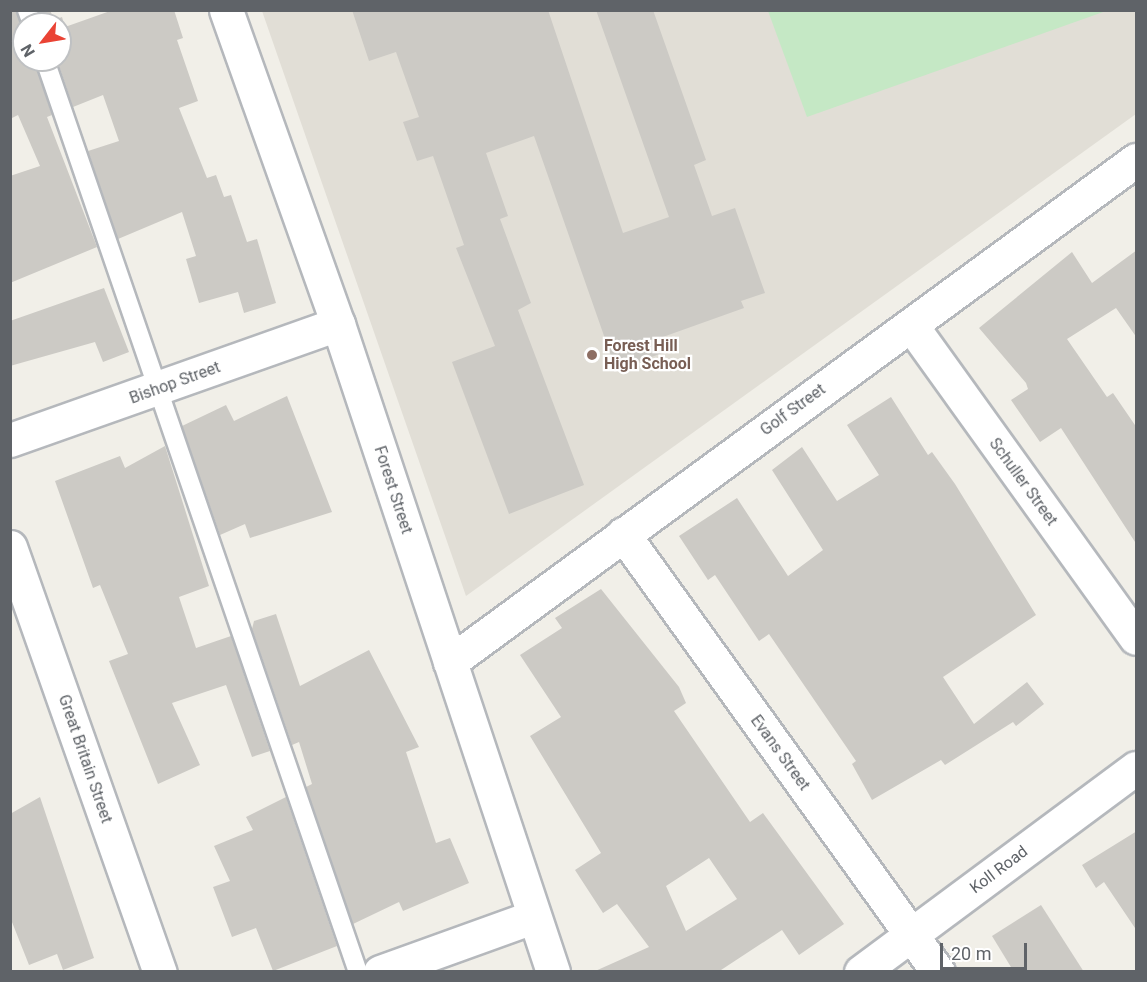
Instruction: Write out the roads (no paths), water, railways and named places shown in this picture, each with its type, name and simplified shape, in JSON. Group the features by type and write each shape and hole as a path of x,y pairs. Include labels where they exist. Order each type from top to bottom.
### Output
{"street":[{"name":"Forest Street","path":"226,10 338,324 553,972"},
{"name":"Golf Street","path":"450,662 1137,160"},
{"name":"Bishop Street","path":"10,440 338,324"},
{"name":"Schuller Street","path":"911,325 1137,638"},
{"name":"Evans Street","path":"623,534 938,972"},
{"name":"Great Britain Street","path":"10,547 160,972"},
{"name":"Koll Road","path":"861,972 1137,768"},
{"path":"380,972 533,917"}],"lane":[{"path":"49,72 358,972"}],"place":[{"name":"Forest Hill High School","path":"592,355"}]}
